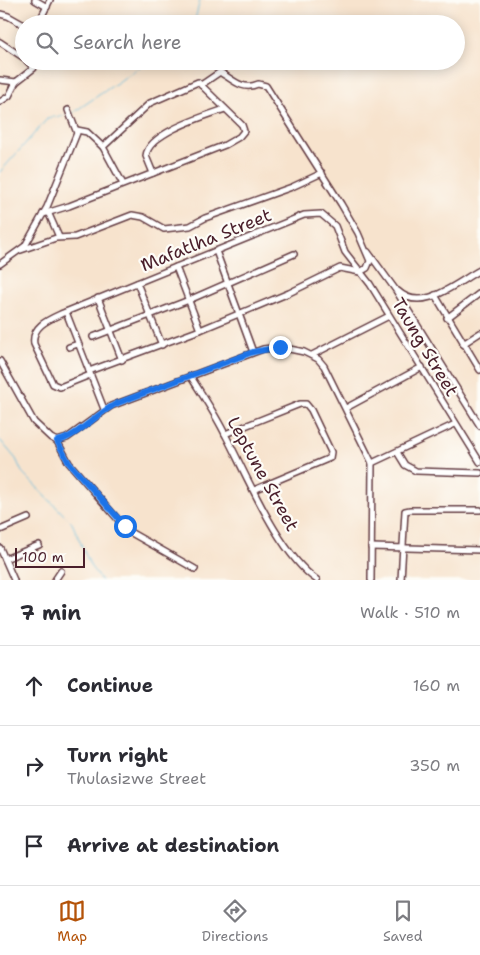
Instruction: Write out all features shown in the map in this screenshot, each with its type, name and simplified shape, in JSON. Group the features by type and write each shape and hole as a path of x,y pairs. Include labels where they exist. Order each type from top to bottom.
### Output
{"street":[{"path":"35,0 47,7"},
{"path":"43,15 50,0"},
{"path":"0,14 15,20"},
{"path":"0,42 15,52"},
{"path":"0,102 9,96 16,82 31,70"},
{"path":"201,85 218,72 244,86 264,84 322,173 366,250 395,288 480,426"},
{"path":"0,80 16,82"},
{"path":"45,213 153,173 239,137 244,128 196,82 150,103 103,147"},
{"path":"153,173 146,156 151,143 171,131 225,109"},
{"path":"21,250 45,213 75,141 77,130 68,110"},
{"path":"77,130 87,132 103,147 123,184"},
{"path":"1,263 21,250 60,237 75,237 132,215 143,218 164,229 190,226 205,218 287,189 322,173"},
{"path":"45,213 60,237"},
{"name":"Mafatlha Street","path":"90,373 58,387 52,381 35,348 34,336 39,326 98,298 304,215 316,213 325,216 334,226 344,252 360,272"},
{"path":"90,373 200,330 340,268 360,272 370,265 366,250"},
{"path":"216,251 253,352"},
{"path":"93,337 189,300 294,254"},
{"path":"176,267 200,330"},
{"path":"395,288 412,299 435,295 480,270"},
{"name":"Taung Street","path":"360,272 370,284 455,424 478,454 480,462"},
{"path":"137,283 162,345"},
{"path":"447,318 480,293"},
{"path":"435,295 447,318 480,370"},
{"path":"98,298 122,360"},
{"path":"66,312 104,409"},
{"path":"312,355 389,316"},
{"path":"463,344 480,333"},
{"path":"69,347 78,344"},
{"path":"57,441 67,438 104,409 253,352 280,347 312,355 324,366 372,463 371,580"},
{"path":"0,361 34,422 50,438 57,441 69,463 131,533 195,570"},
{"path":"346,408 422,368"},
{"name":"Leptune Street","path":"191,376 284,542 306,571 317,580"},
{"path":"225,434 300,404 306,404 311,410 332,452 330,458 254,490"},
{"path":"372,463 455,424"},
{"path":"397,452 405,465 416,471 480,473"},
{"path":"401,580 403,514 407,510 480,510"},
{"path":"0,530 28,518"},
{"path":"3,561 39,545"},
{"path":"371,547 480,550"},
{"path":"0,548 3,561 14,580"},
{"path":"54,580 61,571"}],"waterway":[{"path":"196,15 200,0"},
{"path":"71,114 136,70"},
{"path":"0,172 48,118 67,115"},
{"path":"0,440 16,459 22,472 72,523 91,567 101,580"}],"route":[{"path":"125,526 69,463 61,452 57,441 67,438 104,409 118,403 263,348 280,347"}]}
